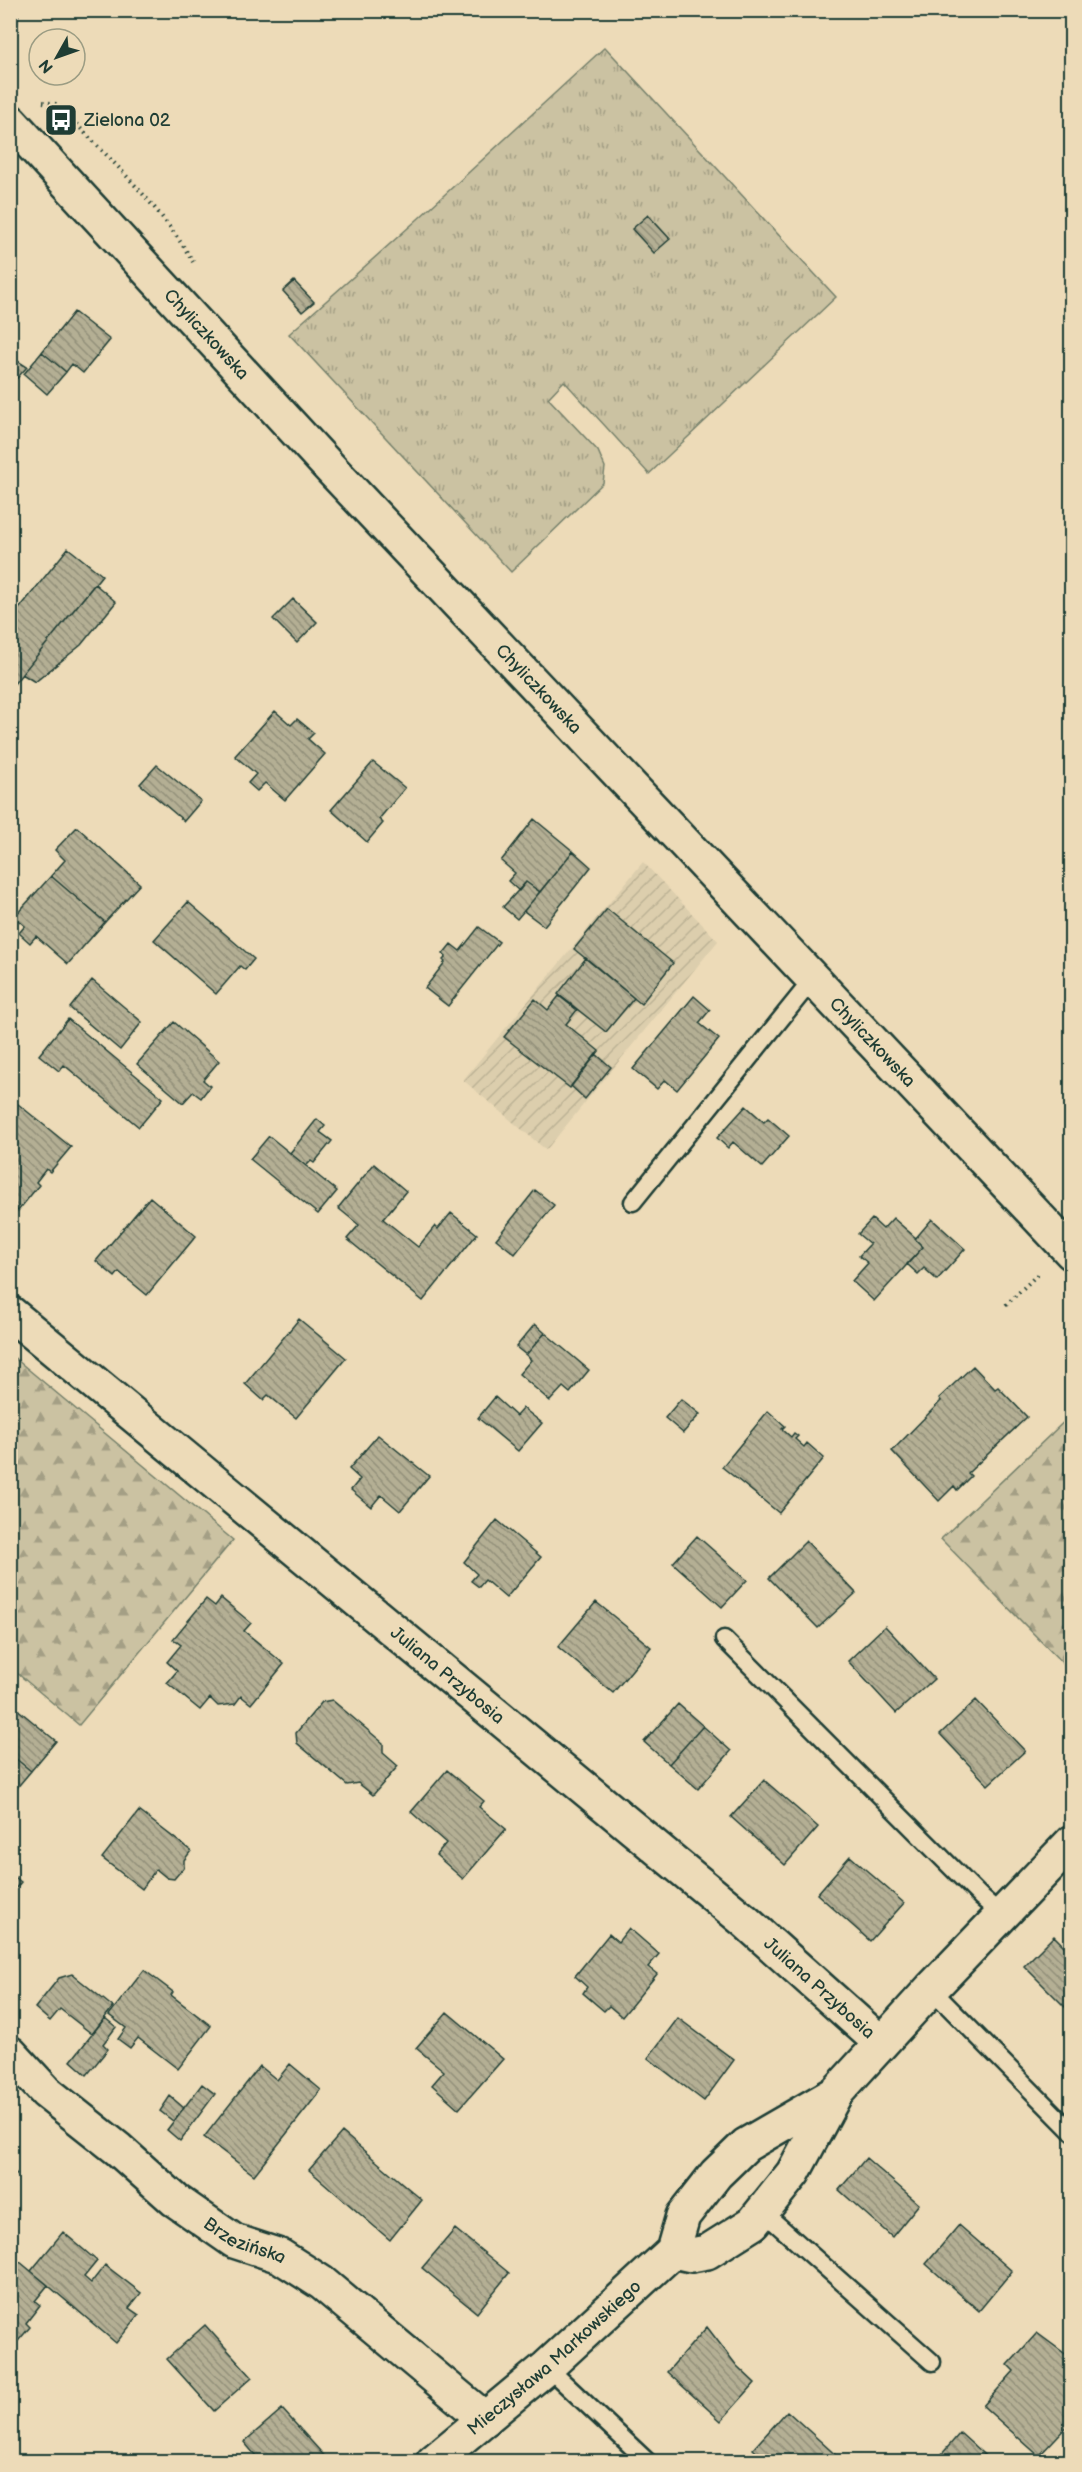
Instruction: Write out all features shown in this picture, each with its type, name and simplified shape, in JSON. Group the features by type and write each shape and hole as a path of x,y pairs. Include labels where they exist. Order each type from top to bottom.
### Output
{"street":[{"name":"Chyliczkowska","path":"10,121 340,479 813,979 1060,1259"},
{"name":"Juliana Przybosia","path":"10,1313 746,1921 881,2043"},
{"path":"836,2093 746,2145 716,2174 683,2216 674,2251 691,2255 707,2252 753,2223 793,2173 836,2093 1071,1842"},
{"name":"Brzezińska","path":"10,2053 46,2092 118,2149 175,2200 234,2241 280,2256 322,2283 485,2419"},
{"name":"Mieczysława Markowskiego","path":"433,2462 547,2367 674,2251"}],"lane":[{"path":"633,1202 813,979"},
{"path":"724,1640 982,1898 1003,1916"},
{"path":"931,1989 1071,2132"},
{"path":"762,2211 932,2362"},
{"path":"547,2367 648,2462"}],"path":[{"path":"1006,1305 1060,1259"}],"shaded area":[{"path":"643,862 718,941 546,1150 463,1080"}],"green space":[{"path":"10,11 19,11 16,41 11,34"},
{"path":"605,47 836,297 649,474 564,381 548,398 598,451 605,467 603,483 511,572 289,334"},
{"path":"11,1355 233,1540 79,1725 11,1668"},
{"path":"1071,1415 1071,1672 941,1539"}],"building":[{"path":"648,215 670,239 654,253 632,229"},
{"path":"294,281 314,302 302,312 283,291"},
{"path":"74,312 110,340 83,373 72,364 66,372 42,352"},
{"path":"42,352 66,372 47,394 24,374"},
{"path":"10,356 27,367 10,386"},
{"path":"68,548 102,575 10,689 10,620"},
{"path":"95,584 116,602 81,645 35,682 22,674"},
{"path":"293,599 317,622 297,643 273,619"},
{"path":"275,711 291,725 297,719 314,733 308,739 325,754 285,800 265,783 257,791 248,783 256,774 235,756"},
{"path":"373,762 405,788 379,819 383,823 367,842 331,810"},
{"path":"157,765 201,801 184,821 140,784"},
{"path":"534,819 573,851 540,892 526,882 519,891 508,881 515,873 501,861"},
{"path":"77,827 140,884 105,922 51,876 65,860 55,850"},
{"path":"573,851 591,867 544,926 524,911"},
{"path":"51,876 105,922 68,964 36,936 30,943 19,933 25,926 14,917"},
{"path":"526,882 540,892 517,919 503,907"},
{"path":"188,902 254,959 245,970 240,966 216,994 154,940"},
{"path":"607,909 673,963 641,1004 574,949"},
{"path":"479,927 499,942 448,1006 425,988 445,962 443,960 446,957 443,954 451,944 460,951"},
{"path":"586,958 634,998 606,1032 558,994"},
{"path":"92,980 142,1022 120,1050 70,1008"},
{"path":"559,996 577,1010 566,1024 599,1051 570,1088 504,1037 535,999 548,1010"},
{"path":"694,996 710,1010 699,1023 719,1039 677,1090 665,1080 657,1089 633,1069"},
{"path":"68,1019 163,1098 139,1127 64,1065 59,1071 39,1055"},
{"path":"174,1022 219,1061 203,1080 210,1086 201,1098 193,1092 183,1103 137,1064"},
{"path":"596,1054 611,1067 585,1099 571,1086"},
{"path":"18,1104 71,1147 50,1172 46,1169 36,1182 39,1185 18,1211 10,1205 10,1113"},
{"path":"746,1106 764,1122 768,1118 789,1136 762,1167 733,1142 728,1148 717,1138"},
{"path":"317,1119 325,1126 320,1132 332,1141 314,1163 311,1161 306,1166 290,1153"},
{"path":"269,1136 337,1191 318,1214 250,1159"},
{"path":"374,1164 406,1191 383,1219 418,1247 435,1226 438,1229 451,1213 477,1234 423,1301 347,1239 359,1225 338,1208"},
{"path":"535,1190 554,1205 515,1254 496,1239"},
{"path":"150,1197 196,1236 147,1295 119,1272 115,1277 96,1261"},
{"path":"893,1218 923,1247 874,1301 852,1281 868,1263 859,1256 870,1244 858,1234 872,1219 883,1229"},
{"path":"932,1219 965,1249 937,1280 924,1268 918,1274 907,1264 923,1247 915,1239"},
{"path":"299,1319 346,1358 296,1418 268,1395 263,1400 245,1384"},
{"path":"535,1324 545,1333 526,1355 516,1347"},
{"path":"545,1333 589,1370 570,1393 563,1387 550,1401 519,1374 531,1360 526,1355"},
{"path":"973,1366 995,1389 998,1387 1027,1417 968,1473 971,1476 957,1490 954,1486 939,1501 892,1451 941,1401 939,1398"},
{"path":"495,1397 516,1416 523,1408 542,1423 518,1451 478,1418"},
{"path":"681,1399 700,1414 683,1433 665,1418"},
{"path":"768,1411 785,1426 782,1429 791,1437 794,1433 798,1436 795,1439 804,1447 807,1443 824,1458 779,1513 722,1467"},
{"path":"378,1435 429,1476 400,1511 381,1495 371,1507 351,1490 360,1479 349,1469"},
{"path":"497,1520 541,1557 506,1598 485,1580 479,1587 471,1581 477,1574 464,1562"},
{"path":"697,1536 747,1580 722,1607 673,1563"},
{"path":"806,1541 856,1593 818,1628 769,1578"},
{"path":"221,1598 251,1623 244,1631 284,1664 251,1704 241,1696 235,1704 218,1706 210,1698 200,1710 167,1683 177,1671 167,1662 181,1645 173,1639 206,1599 215,1606"},
{"path":"596,1602 651,1647 613,1693 558,1647"},
{"path":"885,1626 934,1679 896,1713 848,1661"},
{"path":"332,1700 383,1743 383,1753 398,1766 373,1795 358,1783 347,1785 297,1743 296,1733 322,1702"},
{"path":"976,1700 1025,1751 988,1785 940,1734"},
{"path":"10,1703 56,1741 31,1771 10,1754"},
{"path":"678,1704 703,1726 669,1764 644,1742"},
{"path":"703,1726 731,1751 698,1789 669,1764"},
{"path":"10,1754 31,1771 10,1796"},
{"path":"447,1770 484,1801 479,1807 506,1829 463,1879 436,1855 446,1843 411,1812"},
{"path":"764,1780 818,1827 785,1865 731,1817"},
{"path":"139,1811 191,1851 184,1860 184,1867 174,1879 167,1878 156,1869 142,1889 102,1858"},
{"path":"850,1856 904,1903 870,1941 817,1894"},
{"path":"10,1873 21,1882 10,1895"},
{"path":"629,1928 659,1954 648,1967 657,1974 622,2017 609,2006 604,2011 583,1993 587,1987 575,1976 609,1934 618,1942"},
{"path":"1054,1936 1072,1954 1072,2014 1024,1966"},
{"path":"144,1970 173,1992 171,1995 211,2026 178,2069 138,2038 130,2048 118,2039 126,2028 109,2015"},
{"path":"72,1974 113,2007 92,2034 60,2009 50,2021 35,2008 59,1978"},
{"path":"447,2012 503,2059 459,2109 432,2085 444,2071 416,2048"},
{"path":"105,2018 116,2027 103,2044 108,2049 87,2075 71,2061"},
{"path":"678,2018 734,2060 704,2101 648,2058"},
{"path":"290,2064 321,2090 254,2175 204,2137 260,2066 277,2080"},
{"path":"202,2084 215,2094 180,2141 167,2130"},
{"path":"170,2096 184,2108 173,2121 160,2111"},
{"path":"342,2132 422,2200 390,2240 309,2170"},
{"path":"866,2158 919,2204 892,2237 839,2190"},
{"path":"10,2168 17,2174 10,2181"},
{"path":"959,2225 1012,2271 979,2311 926,2264"},
{"path":"455,2229 509,2273 477,2313 422,2268"},
{"path":"63,2232 97,2261 84,2277 91,2283 105,2265 141,2293 129,2308 139,2315 116,2343 31,2271"},
{"path":"20,2262 48,2285 35,2301 40,2305 26,2323 30,2327 13,2347 10,2344 10,2273"},
{"path":"205,2325 252,2377 214,2411 167,2359"},
{"path":"707,2327 737,2366 755,2383 721,2421 667,2372"},
{"path":"1037,2333 1072,2359 1072,2421 1039,2456 983,2406 1014,2371 1008,2365"},
{"path":"282,2409 329,2461 261,2462 244,2442"},
{"path":"787,2411 840,2459 837,2462 767,2462 753,2449"},
{"path":"960,2433 992,2462 935,2462"}],"place":[{"name":"Zielona 02","path":"61,120"}]}
